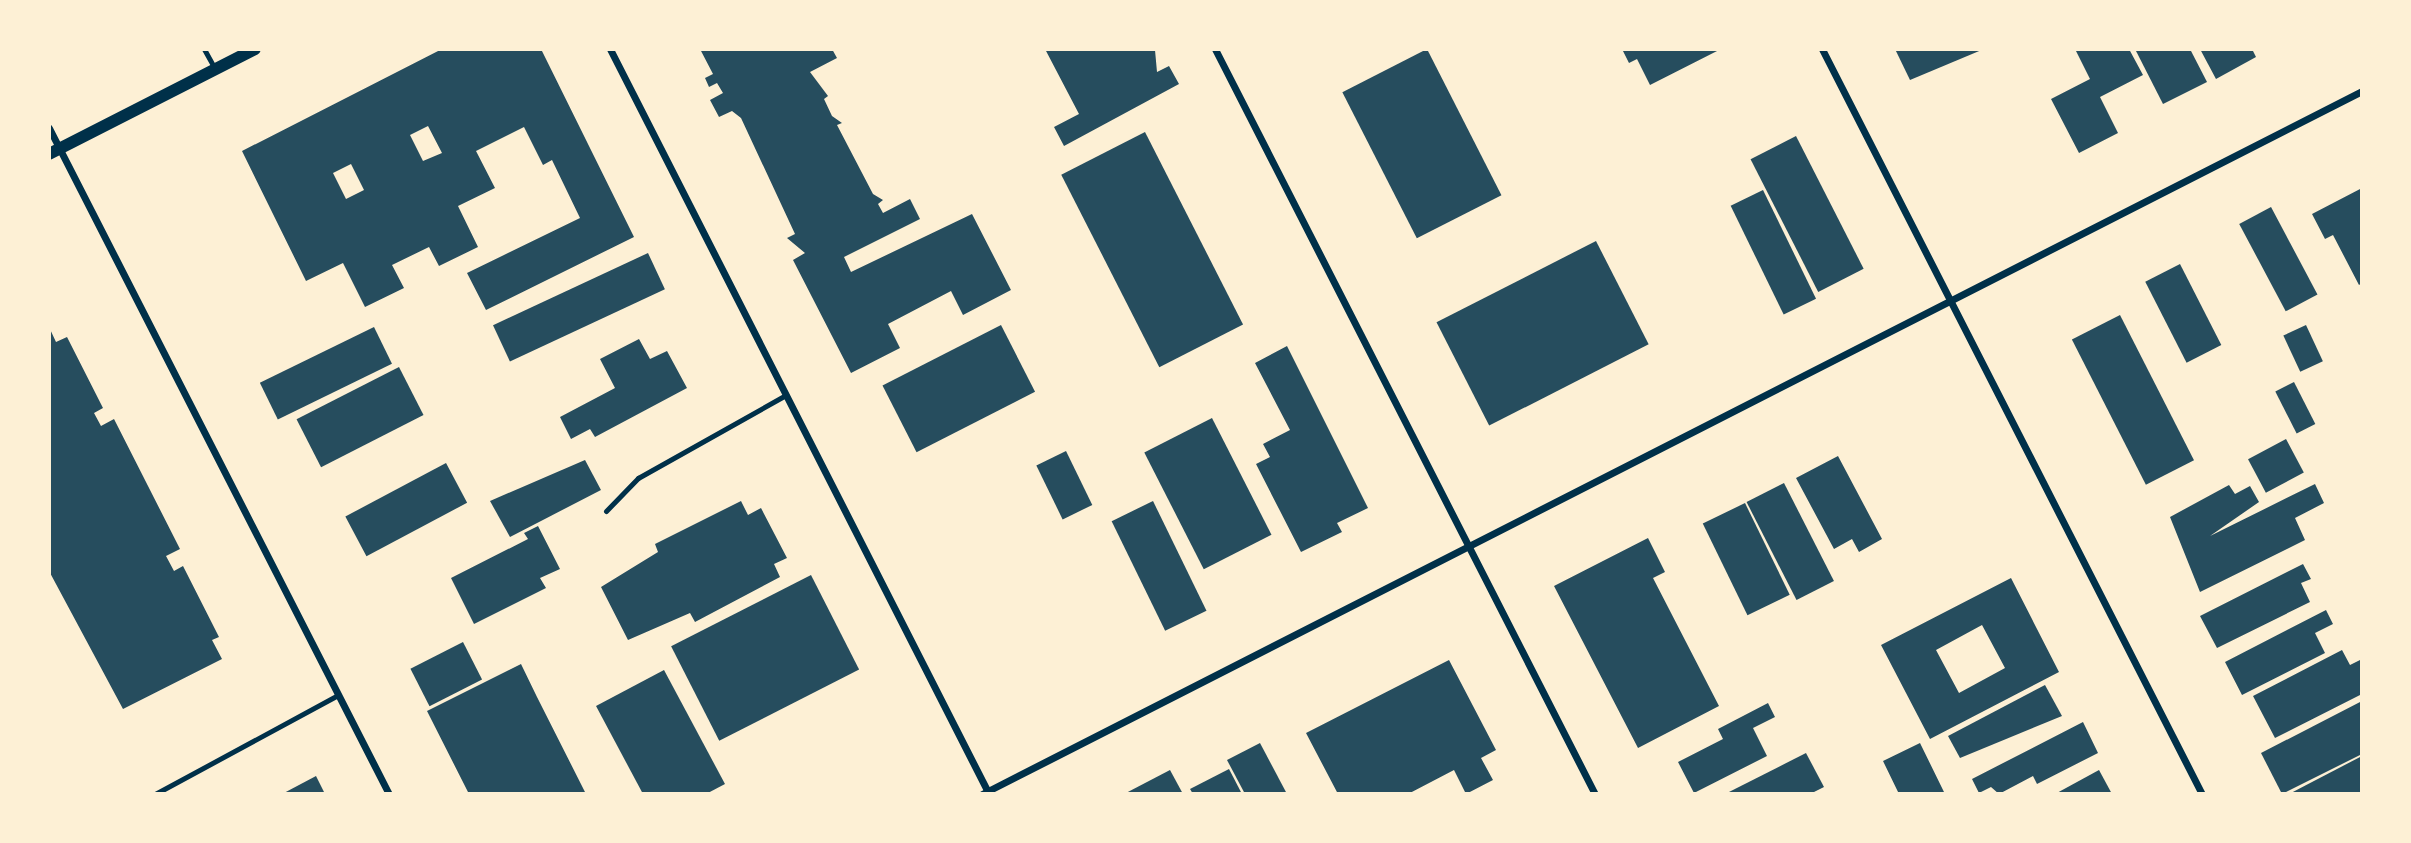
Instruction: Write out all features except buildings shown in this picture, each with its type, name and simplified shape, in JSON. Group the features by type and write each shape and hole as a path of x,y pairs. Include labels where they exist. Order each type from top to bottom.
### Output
{"street":[{"path":"54,151 255,49"},
{"path":"610,49 987,793 2362,91"},
{"path":"1215,49 1595,794"},
{"path":"1822,49 2202,794"},
{"path":"49,128 54,151 388,794"}],"lane":[{"path":"204,49 215,69"},
{"path":"606,511 638,478 786,395"},
{"path":"155,794 338,695"}]}
